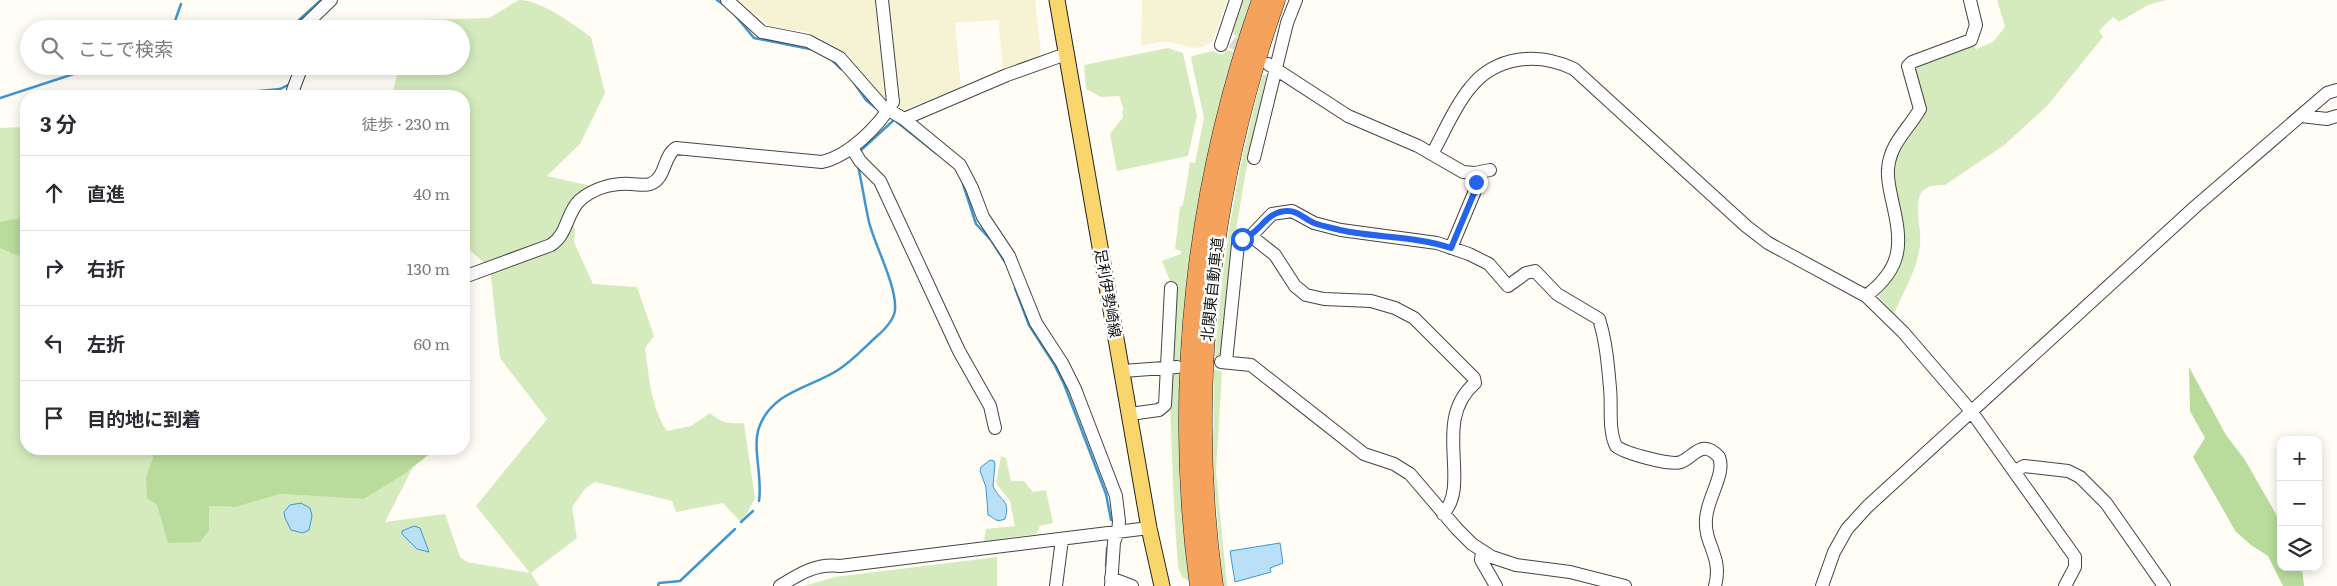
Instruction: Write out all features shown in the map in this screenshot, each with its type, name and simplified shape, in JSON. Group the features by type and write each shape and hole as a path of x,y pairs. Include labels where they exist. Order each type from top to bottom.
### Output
{"highway":[{"name":"北関東自動車道","path":"1206,584 1191,499 1188,414 1195,287 1208,200 1229,101 1261,0"},
{"name":"北関東自動車道","path":"1206,584 1203,430 1205,355 1210,289 1217,236 1232,154 1255,63 1276,0"}],"main road":[{"name":"足利伊勢崎線","path":"1057,0 1150,528 1162,586"}],"street":[{"path":"310,20 331,0"},
{"path":"727,0 762,32 808,41 830,51 850,67 884,114 904,119 960,165 972,188 982,217 1009,256 1036,322 1062,363 1077,395 1116,496 1120,521 1114,542 1111,582 1132,586"},
{"path":"470,275 551,245 563,236 575,206 587,195 616,184 649,185 660,177 670,153 676,148 822,162 831,160 852,148 893,102 882,0"},
{"path":"1225,42 1236,0"},
{"path":"1254,158 1271,66 1296,0"},
{"path":"1866,296 1887,277 1895,263 1898,252 1899,229 1888,170 1892,153 1900,135 1920,109 1908,66 1912,62 1971,40 1976,25 1970,0"},
{"path":"904,119 1007,75 1066,54"},
{"path":"1432,154 1466,94 1488,71 1516,59 1532,58 1553,60 1583,76 1746,226 1768,243 1866,296 1903,332 1970,411 2015,471 2075,557 2075,567 2065,586"},
{"path":"1271,66 1348,116 1402,138 1463,172 1475,173 1490,170"},
{"path":"293,90 299,75"},
{"path":"1822,586 1834,552 1847,529 1904,471 2196,206 2327,93 2337,90"},
{"path":"2302,116 2327,119 2337,116"},
{"path":"852,148 860,161 880,182 959,351 990,406 995,428"},
{"path":"1451,248 1477,186 1475,173"},
{"path":"1625,586 1570,572 1516,566 1482,551 1472,544 1443,514 1410,474 1394,464 1364,454 1251,364 1223,362 1239,240 1252,236 1272,214 1286,210 1297,212 1314,223 1341,230 1394,236 1451,248 1489,264 1508,286 1526,273 1536,271 1556,294 1597,316 1603,332 1610,388 1613,437 1620,449 1676,463 1683,462 1689,455 1702,449 1708,449 1719,457 1722,468 1709,500 1706,521 1706,531 1717,560 1718,574 1715,586"},
{"path":"1252,236 1275,255 1300,291 1324,299 1371,301 1406,313 1414,318 1474,378 1475,383 1461,397 1458,404 1452,441 1455,481 1449,503 1443,514"},
{"path":"1130,414 1164,407 1171,367 1171,288"},
{"path":"1123,371 1171,367"},
{"path":"2015,471 2024,466 2068,471 2080,477 2106,503 2164,586"},
{"path":"780,586 802,573 825,564 840,566 1150,528"},
{"path":"1056,586 1062,539"},
{"path":"1482,551 1480,560 1496,586"}],"shaded area":[{"path":"738,0 878,0 890,95 883,100 849,56 828,42 807,32 771,27"},
{"path":"885,0 1035,0 1041,50 1038,58 1003,68 998,20 955,23 961,87 900,112"},
{"path":"1142,0 1227,0 1213,41 1203,47 1193,48 1165,41 1141,46"}],"green space":[{"path":"519,0 528,1 547,8 591,37 605,93 580,144 547,176 591,186 572,221 575,230 574,242 593,284 637,287 654,336 645,348 654,402 667,431 691,426 710,413 726,422 744,423 755,498 746,515 740,521 723,503 676,512 672,501 595,482 585,489 572,507 577,538 531,573 539,586 0,586 0,128 20,127 20,455 189,455 209,506 236,507 280,494 364,499 413,467 385,522 445,514 460,557 467,562 530,573 476,506 547,419 500,358 490,268 470,250 470,90 393,90 397,75 470,75 470,20 422,20 489,18"},
{"path":"1239,0 1251,0 1238,38 1232,30 1232,20"},
{"path":"1997,0 2166,0 2148,5 2119,22 2113,17 2099,31 2103,37 2047,106 2003,146 1945,185 1930,186 1922,191 1918,204 1919,254 1894,314 1879,297 1879,292 1896,269 1890,170 1900,135 1923,113 1914,67 1972,43 1976,49 1993,42 2005,27"},
{"path":"1168,48 1183,53 1197,116 1188,156 1117,171 1110,134 1123,117 1122,111 1124,110 1119,96 1101,97 1086,89 1084,65"},
{"path":"1228,50 1234,52 1205,166 1192,243 1180,360 1176,360 1171,356 1172,286 1162,261 1181,254 1181,251 1175,249 1180,207 1183,205 1190,162 1195,163 1204,118 1191,58 1192,56 1213,51 1222,55"},
{"path":"1263,74 1266,75 1268,81 1247,165 1237,224 1222,354 1218,358 1215,357 1226,249 1238,179"},
{"path":"20,218 20,256 0,248 0,222"},
{"path":"2189,367 2226,435 2245,460 2277,516 2277,571 2302,571 2304,586 2283,586 2268,556 2236,532 2193,457 2205,438 2190,411"},
{"path":"1214,369 1222,372 1216,471 1227,586 1223,586 1213,466"},
{"path":"1174,374 1179,374 1179,474 1189,581 1182,577 1178,567 1169,380"},
{"path":"153,455 428,455 404,474 364,499 280,494 236,507 209,506 209,530 200,542 168,543 157,505 147,498 146,477"},
{"path":"1001,456 1006,458 1011,481 1024,481 1033,492 1046,490 1053,523 1040,526 1036,534 984,541 986,529 1015,526 1010,501 996,483"},
{"path":"997,557 997,586 804,586 835,577"}],"water":[{"path":"990,460 994,461 995,464 993,486 1007,508 1005,519 1002,520 997,520 988,515 986,487 980,471 981,467"},
{"path":"301,503 310,508 312,516 309,530 303,533 291,530 284,512 290,505"},
{"path":"414,526 420,528 429,552 417,549 402,534 402,531"},
{"path":"1280,543 1283,563 1270,568 1271,572 1235,582 1230,551"}],"waterway":[{"path":"299,20 321,0"},
{"path":"717,0 724,5"},
{"path":"175,20 181,4"},
{"path":"735,15 754,38 810,49"},
{"path":"833,61 841,69"},
{"path":"24,90 70,75"},
{"path":"852,80 866,100 882,113"},
{"path":"269,90 280,89 290,84"},
{"path":"0,98 20,91"},
{"path":"859,152 895,119"},
{"path":"897,122 936,153"},
{"path":"759,501 760,482 757,442 760,425 766,414 783,397 827,376 848,363 885,328 894,314 895,300 893,290 869,222 858,166"},
{"path":"963,184 976,224 991,240 1005,262"},
{"path":"1015,288 1029,325 1054,364 1064,384 1106,494 1111,520"},
{"path":"741,522 753,511"},
{"path":"658,586 659,583 680,581 735,529"},
{"path":"1106,566 1107,548"}],"tunnel":[{"path":"1232,42 1251,54"}],"route":[{"path":"1242,239 1252,236 1265,220 1275,212 1286,210 1297,212 1314,223 1341,230 1394,236 1451,248 1477,186 1476,182"}]}
